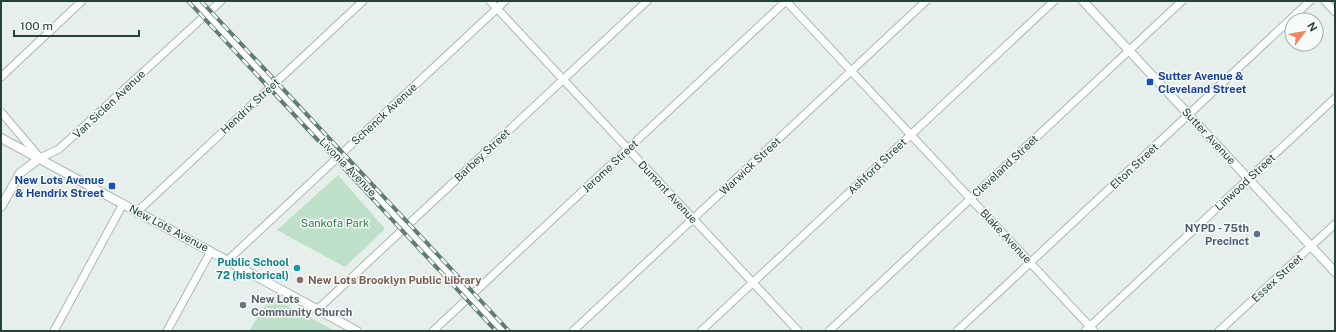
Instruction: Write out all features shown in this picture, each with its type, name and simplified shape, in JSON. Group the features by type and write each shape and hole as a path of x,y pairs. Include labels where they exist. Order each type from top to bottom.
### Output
{"street":[{"path":"1,77 82,1"},
{"name":"Livonia Avenue","path":"194,1 338,157 504,331"},
{"name":"Van Siclen Avenue","path":"1,207 20,173 40,158 59,149 221,1"},
{"name":"Hendrix Street","path":"138,211 363,1"},
{"name":"Dumont Avenue","path":"490,1 798,331"},
{"name":"Schenck Avenue","path":"228,260 505,1"},
{"name":"Barbey Street","path":"318,310 405,226 647,1"},
{"name":"Blake Avenue","path":"786,1 1030,262 1090,330"},
{"name":"Jerome Street","path":"433,331 786,1"},
{"name":"Warwick Street","path":"573,331 926,1"},
{"name":"Ashford Street","path":"701,331 1054,1"},
{"name":"Sutter Avenue","path":"1082,1 1335,272"},
{"name":"Cleveland Street","path":"829,331 1182,1"},
{"name":"Elton Street","path":"957,331 1310,1"},
{"path":"1325,1 1335,12"},
{"name":"Linwood Street","path":"1090,330 1335,98"},
{"path":"1,112 40,158"},
{"name":"New Lots Avenue","path":"1,138 357,331"},
{"path":"54,331 123,204"},
{"name":"Essex Street","path":"1219,331 1335,224"},
{"path":"167,331 210,251"}],"green space":[{"name":"Sankofa Park","path":"338,175 385,229 345,267 277,230"},
{"path":"271,297 335,331 249,331"}],"railway":[{"path":"188,1 496,331"},
{"path":"201,1 509,331"}],"place":[{"name":"Sutter Avenue & Cleveland Street","path":"1150,82"},
{"name":"New Lots Avenue & Hendrix Street","path":"112,186"},
{"name":"NYPD - 75th Precinct","path":"1257,234"},
{"name":"Public School 72 (historical)","path":"297,268"},
{"name":"New Lots Brooklyn Public Library","path":"300,280"},
{"name":"New Lots Community Church","path":"243,305"}]}
